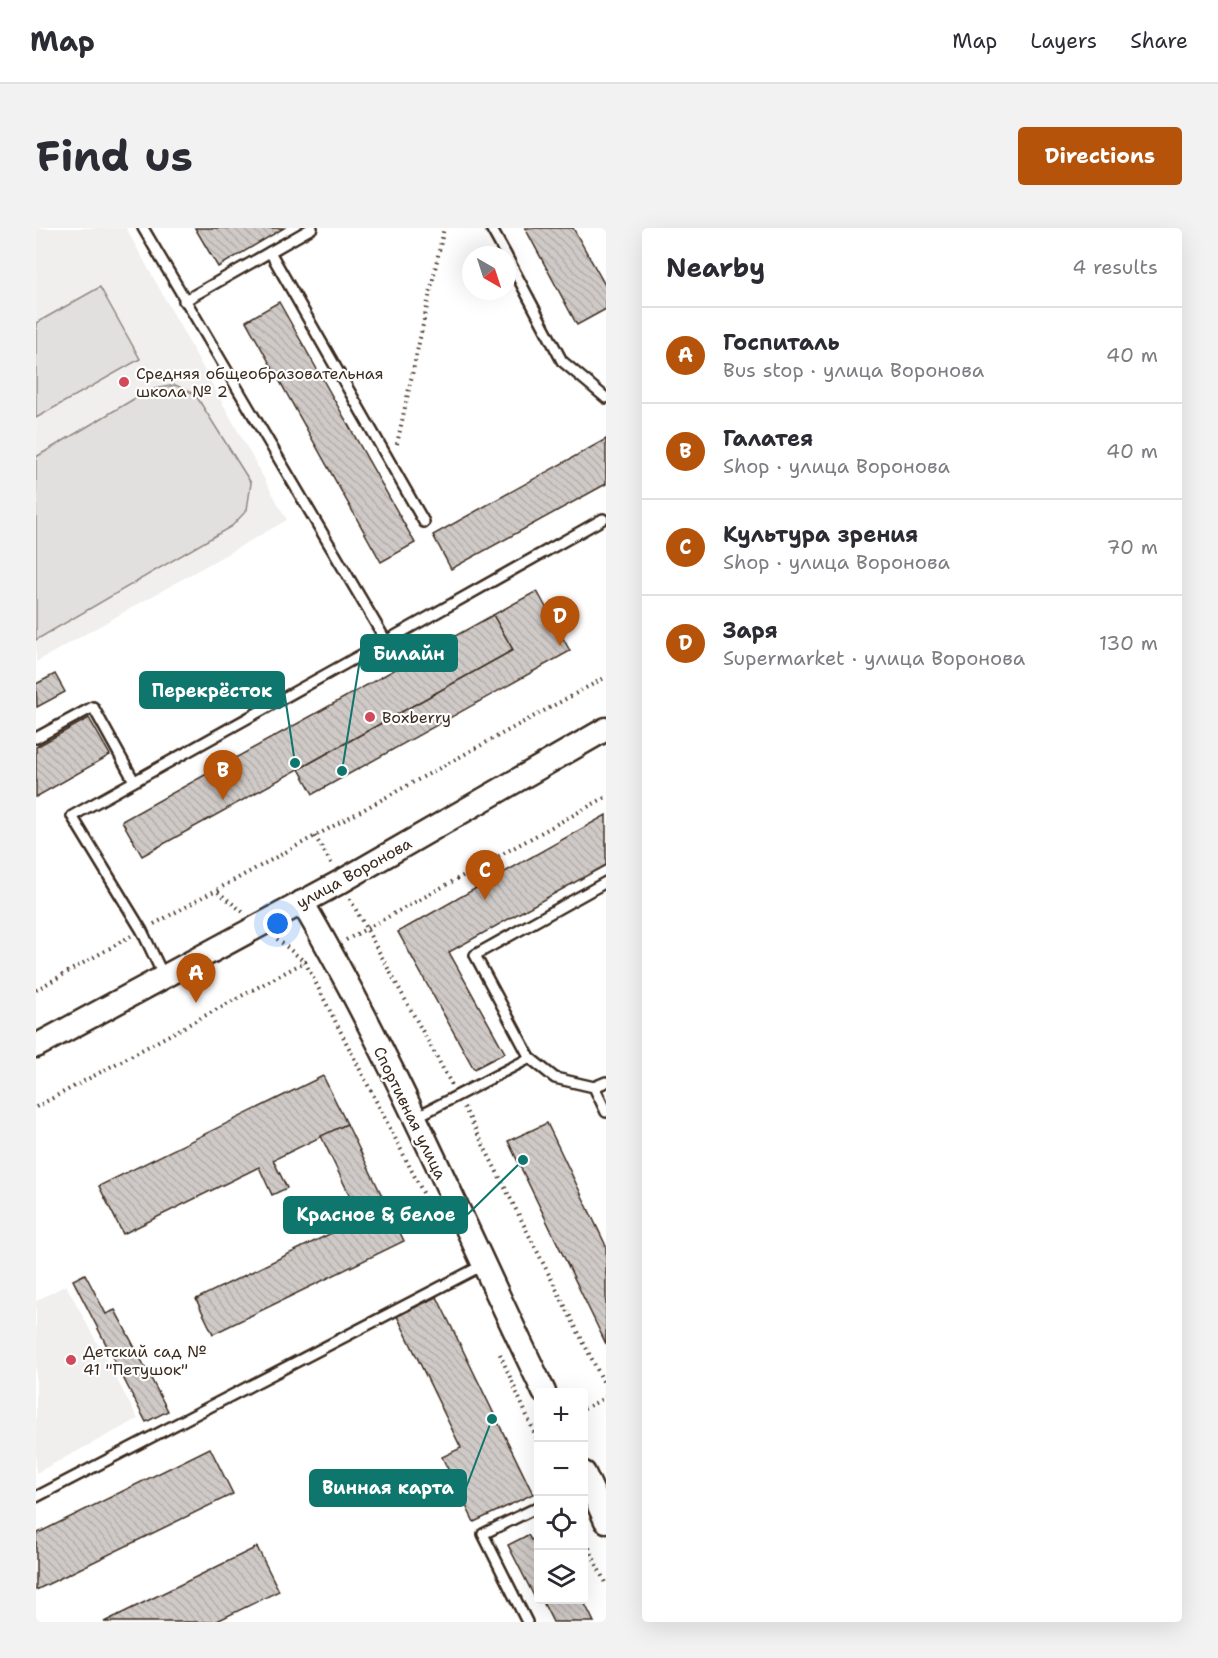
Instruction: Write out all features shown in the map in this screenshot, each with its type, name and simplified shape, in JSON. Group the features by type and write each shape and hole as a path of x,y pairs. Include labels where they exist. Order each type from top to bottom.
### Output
{"street":[{"name":"улица Воронова","path":"36,1046 302,902 606,729"},
{"name":"Спортивная улица","path":"302,902 329,949 414,1118 542,1388"},
{"path":"590,1479 606,1521"}],"lane":[{"path":"142,228 386,641"},
{"path":"184,301 312,228"},
{"path":"491,228 501,246"},
{"path":"270,252 424,522"},
{"path":"516,275 562,361 606,398"},
{"path":"164,977 142,931 72,816 605,520"},
{"path":"36,738 93,707 134,781"},
{"path":"606,882 475,955 530,1058 555,1078 594,1087 606,1082"},
{"path":"414,1118 530,1058"},
{"path":"594,1087 606,1112"},
{"path":"36,1497 483,1265"},
{"path":"527,1622 483,1534 534,1509"}],"path":[{"path":"393,467 444,228"},
{"path":"36,990 606,677"},
{"path":"304,962 443,1232"},
{"path":"497,1348 534,1427"},
{"path":"588,1407 606,1397"},
{"path":"588,1546 606,1585"}],"shaded area":[{"name":"Средняя общеобразовательная школа № 2","path":"36,228 126,228 287,520 36,662"},
{"path":"100,287 140,359 36,418 36,323"},
{"path":"175,385 195,394 251,483 247,510 232,526 36,640 36,457 149,390"},
{"name":"Детский сад № 41 \"Петушок\"","path":"66,1285 138,1419 36,1473 36,1301"}],"building":[{"path":"195,228 284,228 218,267"},
{"path":"525,228 573,228 606,287 606,309 577,325"},
{"path":"279,302 415,543 381,562 246,321"},
{"path":"606,439 606,484 451,569 433,535"},
{"path":"537,591 570,651 313,794 299,769 513,650 493,615"},
{"path":"493,615 513,650 142,856 122,821"},
{"path":"55,674 65,692 37,707 36,684"},
{"path":"89,718 110,755 36,797 36,747"},
{"path":"606,815 606,865 449,952 505,1053 474,1069 398,932"},
{"path":"323,1076 347,1124 273,1160 287,1188 272,1195 259,1167 123,1234 99,1186"},
{"path":"547,1123 606,1246 606,1344 508,1141"},
{"path":"347,1124 387,1206 361,1219 321,1136"},
{"path":"387,1206 404,1241 213,1334 196,1299"},
{"path":"85,1274 106,1314 115,1310 168,1411 146,1422 73,1280"},
{"path":"437,1297 533,1494 474,1522 442,1457 461,1448 397,1316"},
{"path":"210,1448 233,1494 36,1590 36,1534"},
{"path":"528,1535 531,1540 534,1539 534,1596 508,1545"},
{"path":"257,1547 279,1591 215,1622 104,1622"},
{"path":"544,1604 585,1604 594,1622 553,1622"}],"place":[{"name":"Средняя общеобразовательная школа № 2","path":"124,382"},
{"name":"Заря","path":"560,646"},
{"name":"Boxberry","path":"370,717"},
{"name":"Перекрёсток","path":"295,763"},
{"name":"Билайн","path":"342,771"},
{"name":"Галатея","path":"223,800"},
{"name":"Культура зрения","path":"485,900"},
{"name":"Госпиталь","path":"196,1003"},
{"name":"Красное & белое","path":"523,1160"},
{"name":"Детский сад № 41 \"Петушок\"","path":"71,1360"},
{"name":"Винная карта","path":"492,1419"}]}
